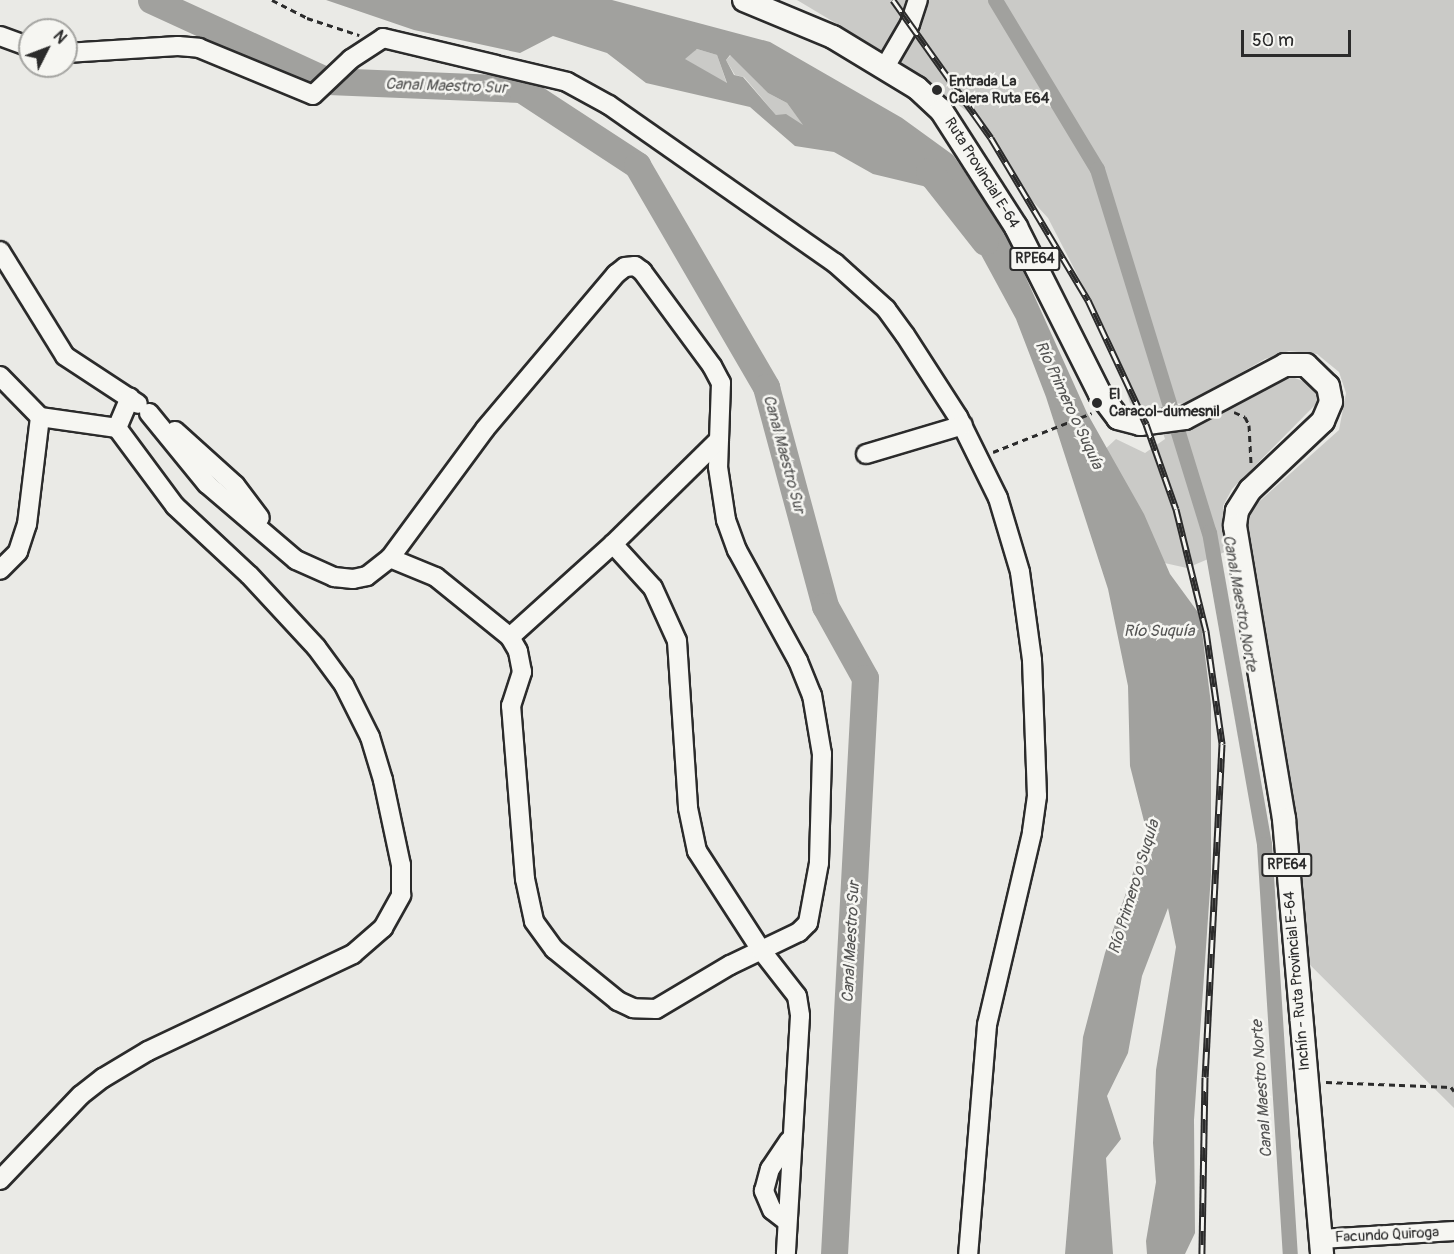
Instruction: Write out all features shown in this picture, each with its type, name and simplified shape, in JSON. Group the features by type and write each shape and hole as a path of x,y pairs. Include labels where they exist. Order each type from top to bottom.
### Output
{"main road":[{"name":"Ruta Provincial E-64","path":"744,0 802,22 885,67 930,99 961,136 1032,254 1112,412 1125,423 1146,424 1185,418 1212,406 1285,365 1306,365 1328,386 1330,402 1323,421 1251,490"},
{"name":"Inchín - Ruta Provincial E-64","path":"1251,490 1236,517 1236,546 1284,819 1321,1246"}],"street":[{"path":"885,67 910,24 918,0"},
{"path":"0,36 18,43"},
{"path":"78,52 178,46 199,48 313,95 375,40 383,38 567,82 609,105 835,263 869,292 905,334 980,456 1011,537 1025,603 1032,660 1037,796 1032,833 987,1025 968,1254"},
{"path":"0,251 65,356 130,398 228,478 276,540 296,560 334,577 353,579 367,576 390,558 485,429 625,267 635,266 642,271 712,366 722,398 718,466 726,520 762,600 807,679 822,754 819,863 812,912 799,932 712,975 668,1004 644,1010 618,1001 542,936 534,921 525,879 511,706 522,663 510,637 436,577 390,558"},
{"path":"0,376 40,417 117,428 175,506 256,583 316,647 344,685 370,736 383,780 401,865 401,895 383,928 353,954 148,1051 103,1078 81,1095 0,1180"},
{"path":"117,428 130,398"},
{"path":"0,570 18,552 27,524 40,417"},
{"path":"866,454 963,425"},
{"path":"510,637 613,544 719,440"},
{"path":"613,544 653,588 671,620 682,672 691,833 708,870 760,950 791,986 800,1008 790,1140 786,1254"},
{"name":"Facundo Quiroga","path":"1321,1246 1350,1246 1454,1231"}],"path":[{"path":"272,0 307,18 375,40"},
{"path":"1212,406 1245,417 1251,490"},
{"path":"980,456 1092,413"},
{"path":"1306,1082 1450,1088 1454,1091"}],"shaded area":[{"path":"797,0 1454,0 1454,1108 1294,949 1294,813 1246,526 1252,508 1339,430 1346,393 1339,372 1317,354 1289,351 1265,359 1186,404 1172,403 1176,416 1194,424 1292,377 1311,384 1317,392 1318,402 1232,489 1223,506 1227,551 1187,568 1160,562 1100,454 1116,439 1145,453 1165,439 1157,415 1130,403 1109,336 1048,218 1016,183 976,118 899,61"},
{"path":"697,49 717,55 727,84 684,59"},
{"path":"731,55 768,93 787,103 805,127 776,115 744,77 735,75 726,60"}],"water":[{"name":"Río Suquía","path":"326,0 612,0 770,42 902,118 953,155 1005,231 1087,413 1144,514 1170,574 1200,615 1211,704 1211,875 1194,1120 1195,1233 1185,1254 1147,1254 1146,1241 1156,1182 1153,1143 1156,1070 1176,947 1168,908 1142,976 1128,1053 1107,1096 1121,1139 1106,1158 1113,1254 1065,1254 1083,1037 1105,953 1147,833 1130,766 1128,686 1108,589 1046,397 1016,319 978,249 957,201 923,186 873,174 834,152 795,146 750,107 646,83 607,53 553,36 520,53 414,30","holes":["697,49 717,55 727,83 685,59","730,55 768,93 787,103 803,125 786,114 776,115 743,77 734,75 726,60"]}],"waterway":[{"name":"Canal Maestro Sur","path":"151,0 328,81 521,89 637,165 766,387 825,606 865,678 834,1254"},
{"name":"Canal Maestro Norte","path":"995,0 1097,169 1209,532 1264,844 1290,1254"},
{"name":"Río Primero o Suquía","path":"929,171 985,242"}],"railway":[{"path":"893,0 991,138 1088,300 1146,424 1176,509 1206,631 1222,744 1205,1077 1202,1254"}],"place":[{"name":"Entrada La Calera Ruta E64","path":"937,90"},
{"name":"El Caracol-dumesnil","path":"1097,403"}]}
